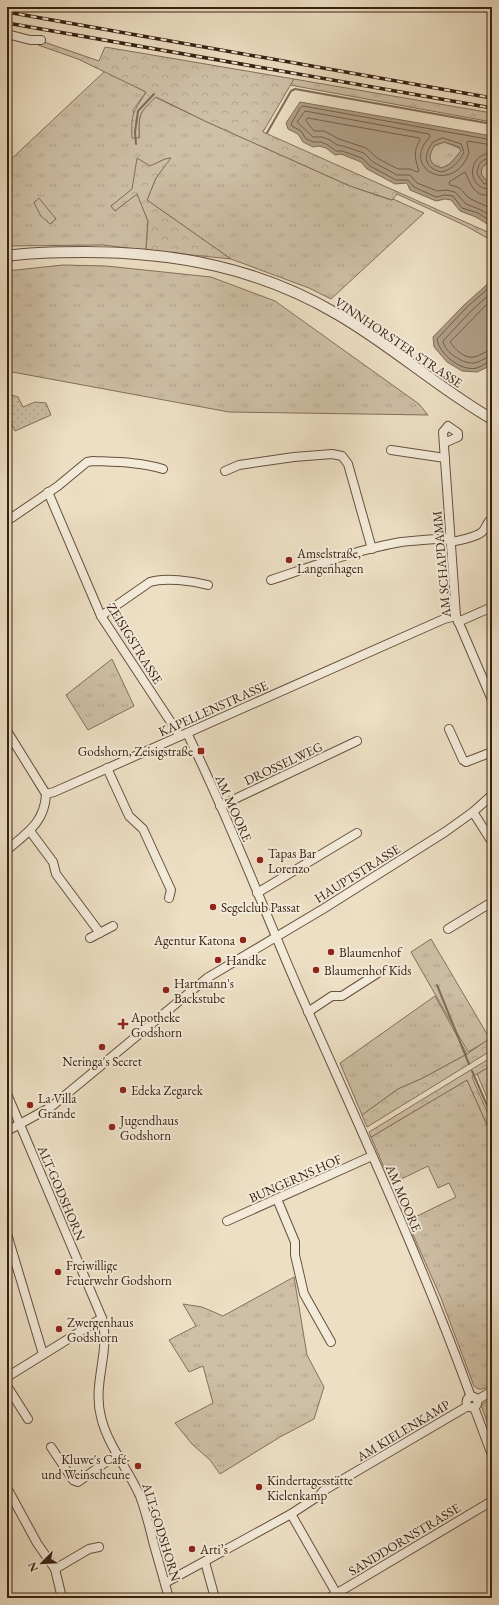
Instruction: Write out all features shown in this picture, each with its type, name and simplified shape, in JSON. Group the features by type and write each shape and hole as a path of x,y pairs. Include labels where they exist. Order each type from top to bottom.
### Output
{"street":[{"path":"7,34 30,40 41,40"},
{"name":"VINNHORSTER STRASSE","path":"7,256 49,252 107,252 163,256 204,262 255,276 285,287 339,314 436,383 492,420"},
{"name":"AM SCHAPDAMM","path":"444,443 457,619 492,700"},
{"path":"391,450 445,458"},
{"path":"225,471 239,465 294,457 332,454 339,455 345,459 348,464 372,549"},
{"path":"7,521 87,462 93,461 152,466 163,469"},
{"name":"ZEISIGSTRASSE","path":"48,492 101,616 183,735"},
{"path":"270,580 332,559 404,542 461,541 482,532 488,521 492,519"},
{"path":"101,616 150,582 158,580 208,585"},
{"name":"KAPELLENSTRASSE","path":"46,794 444,619 457,619 492,608"},
{"path":"449,729 463,760 466,762 492,752"},
{"path":"7,731 46,794 46,806 40,820 30,831 7,850"},
{"name":"AM MOORE","path":"183,735 220,806 440,1314 492,1455"},
{"name":"DROSSELWEG","path":"220,806 357,741"},
{"path":"107,768 129,816 143,828 171,890 169,898"},
{"name":"HAUPTSTRASSE","path":"7,1131 56,1103 207,978 276,938 445,832 473,812 492,795"},
{"path":"473,812 492,842"},
{"path":"30,831 53,862 56,874 100,933"},
{"path":"257,893 357,833"},
{"path":"448,929 492,902"},
{"path":"90,938 113,926"},
{"path":"308,1012 332,996 342,996 378,973"},
{"name":"ALT-GODSHORN","path":"7,1094 102,1318 104,1326 104,1351 99,1377 98,1396 103,1425 117,1454 133,1480 140,1498 169,1598"},
{"name":"BUNGERNS HOF","path":"227,1221 372,1156"},
{"path":"277,1199 295,1242 295,1255 304,1294 331,1342"},
{"path":"7,1234 44,1354"},
{"path":"7,1378 102,1318"},
{"path":"7,1386 28,1419"},
{"name":"AM KIELENKAMP","path":"165,1583 291,1514 320,1495 323,1491 492,1391"},
{"path":"51,1447 73,1480 78,1482 117,1454"},
{"path":"7,1488 37,1543 55,1568 62,1598"},
{"name":"SANDDORNSTRASSE","path":"335,1597 492,1501"},
{"path":"291,1514 335,1597"},
{"path":"55,1568 89,1549 98,1547"},
{"path":"205,1562 215,1598"}],"green space":[{"path":"41,41 99,61 105,47 294,79 263,132 492,234 489,239 466,226 397,194 392,200 350,186 207,122 156,97 146,107 141,115 139,124 139,138 132,138 134,113 146,92 78,59 38,45"},
{"path":"105,71 146,92 133,110 139,138 139,124 142,111 155,97 350,186 391,200 393,199 424,213 331,299 309,288 231,259 147,200 156,178 170,158 154,165 145,173 131,190 111,206 115,211 137,193 148,221 146,250 102,245 7,246 7,163","holes":["39,199 56,219 50,224 34,202"]},
{"path":"294,79 492,113 492,122 290,85"},
{"path":"444,142 459,148 461,151 450,164 442,168 431,162 430,156 435,145"},
{"path":"137,158 150,166 165,159 171,158 156,178 147,200 231,259 146,250 148,221 137,194 115,211 111,206 132,189"},
{"path":"492,161 492,179 487,181 481,174 482,169 485,164"},
{"path":"39,198 56,219 50,224 41,216 34,203"},
{"path":"63,265 106,266 211,277 275,301 419,404 428,415 229,412 7,371 7,271"},
{"path":"12,395 18,397 23,407 35,402 46,403 51,415 15,431 7,414 7,396"},
{"path":"112,659 134,706 88,730 66,695"},
{"path":"431,939 490,1039 468,1052 411,952"},
{"path":"435,996 467,1054 423,1078 398,1089 362,1115 340,1063"},
{"path":"492,1037 492,1050 367,1127 362,1115 398,1089 423,1078 467,1054"},
{"path":"492,1057 492,1065 472,1077 492,1123 492,1136 467,1080 371,1137 369,1132"},
{"path":"492,1065 492,1109 477,1074"},
{"path":"467,1080 492,1136 492,1384 481,1389 474,1386 441,1298 407,1221 456,1197 449,1183 438,1188 428,1166 391,1184 371,1137"},
{"path":"294,1277 307,1355 324,1387 314,1419 280,1437 220,1474 210,1460 192,1444 175,1423 213,1403 203,1366 189,1372 169,1340 196,1326 183,1304 202,1307 223,1316"},
{"path":"492,1398 492,1435 481,1405"}],"water":[{"path":"300,102 492,136 492,161 484,165 481,174 486,180 492,179 492,227 476,217 460,211 451,200 445,199 436,201 410,190 407,183 395,184 367,169 361,162 341,154 335,155 326,148 319,146 313,147 303,142 298,134 288,129 286,123","holes":["445,142 459,147 461,151 450,164 442,168 431,162 430,156 435,145"]},
{"path":"492,280 492,365 477,372 462,371 447,362 434,347 433,337 464,305"}],"waterway":[{"path":"267,133 291,91 295,89 492,124"},
{"path":"136,144 135,132 138,111 154,94"},
{"path":"437,985 469,1064"},
{"path":"472,1071 492,1117"}],"railway":[{"path":"7,12 492,98"},
{"path":"7,23 492,108"}],"place":[{"name":"Amselstraße, Langenhagen","path":"289,560"},
{"name":"Godshorn, Zeisigstraße","path":"201,751"},
{"name":"Tapas Bar Lorenzo","path":"260,860"},
{"name":"Segelclub Passat","path":"213,907"},
{"name":"Agentur Katona","path":"243,940"},
{"name":"Blaumenhof","path":"331,952"},
{"name":"Handke","path":"218,960"},
{"name":"Blaumenhof Kids","path":"316,970"},
{"name":"Hartmann's Backstube","path":"166,990"},
{"name":"Apotheke Godshorn","path":"123,1024"},
{"name":"Neringa's Secret","path":"102,1047"},
{"name":"Edeka Zegarek","path":"123,1090"},
{"name":"La Villa Grande","path":"30,1105"},
{"name":"Jugendhaus Godshorn","path":"112,1127"},
{"name":"Freiwillige Feuerwehr Godshorn","path":"58,1272"},
{"name":"Zwergenhaus Godshorn","path":"59,1329"},
{"name":"Kluwe's Café- und Weinscheune","path":"138,1466"},
{"name":"Kindertagesstätte Kielenkamp","path":"259,1487"},
{"name":"Arti’s","path":"192,1549"}]}
